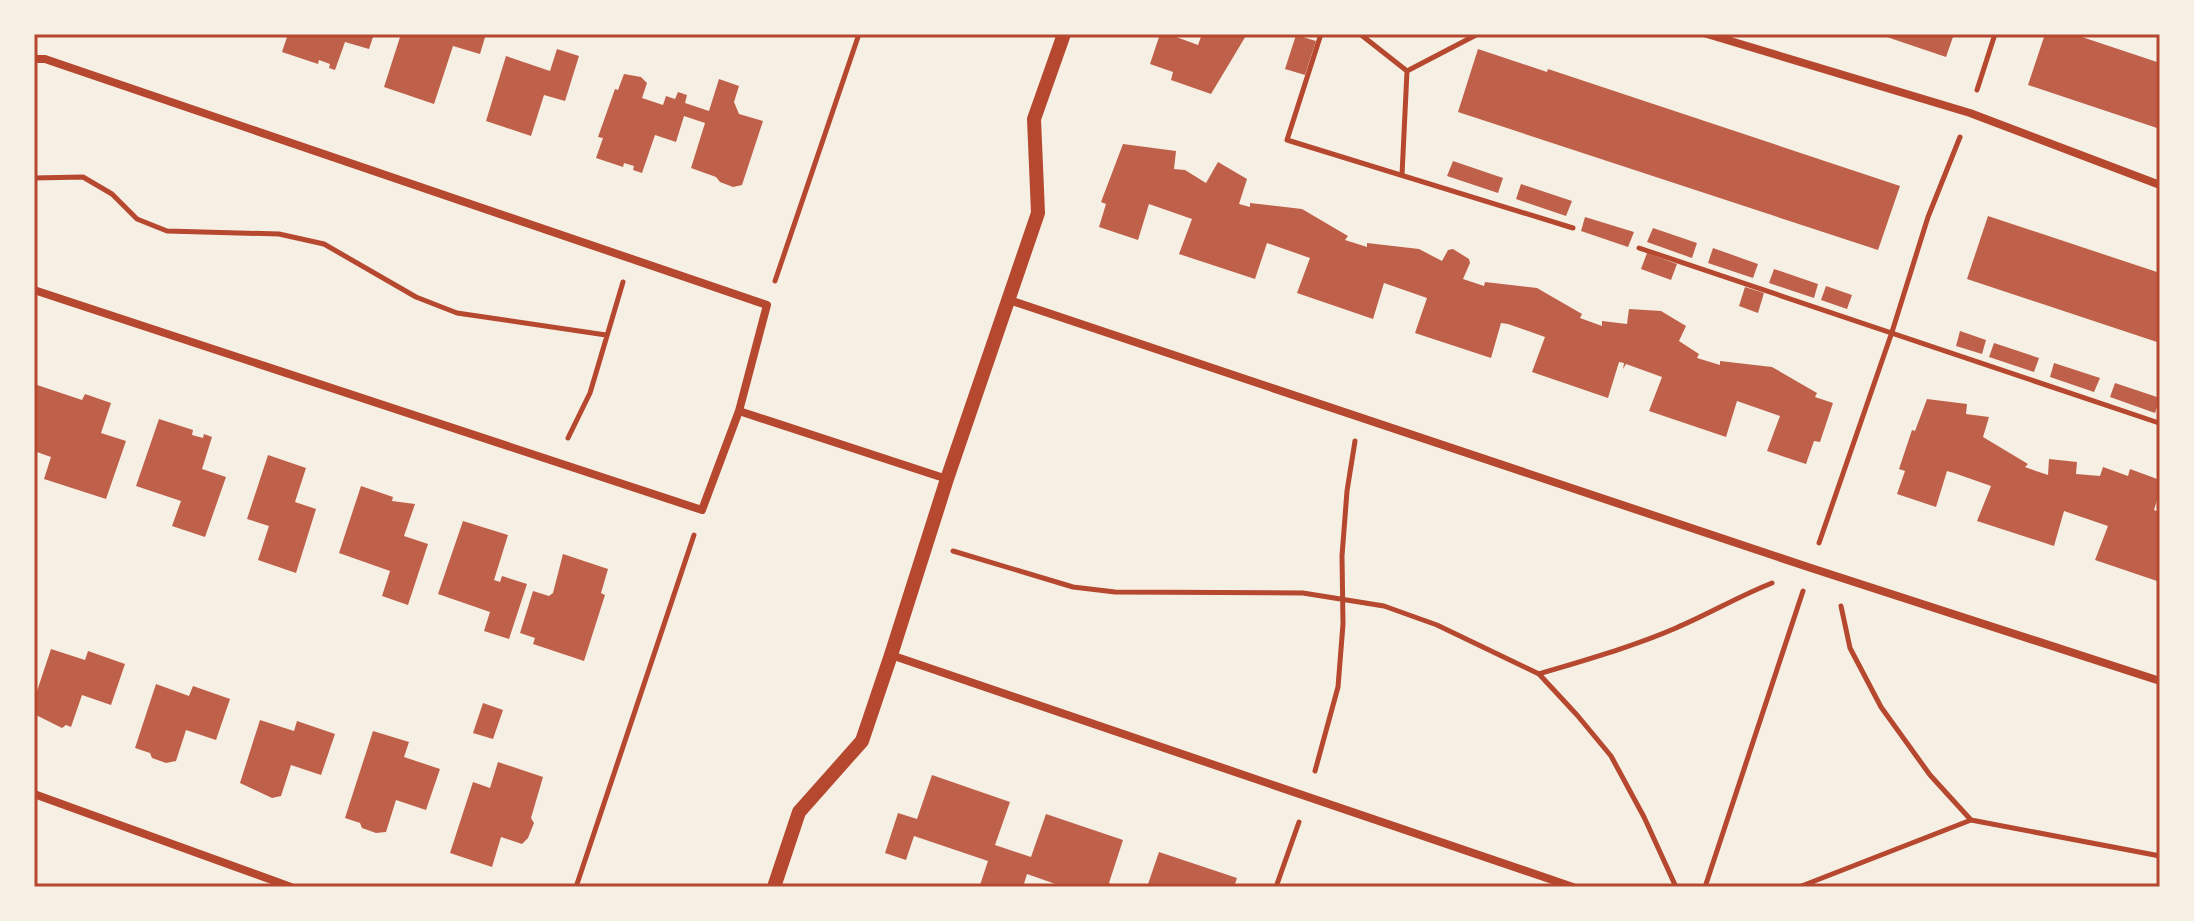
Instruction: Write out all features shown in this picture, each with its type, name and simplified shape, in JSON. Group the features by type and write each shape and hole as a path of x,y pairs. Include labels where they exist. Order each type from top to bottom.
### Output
{"street":[{"path":"774,887 799,812 862,741 1038,213 1034,119 1064,34"},
{"path":"1707,34 1970,113 2160,185"},
{"path":"34,59 60,64 767,305 739,411 702,510 34,290"},
{"path":"1009,300 2160,681"},
{"path":"739,411 947,479"},
{"path":"891,655 1573,887"},
{"path":"34,794 291,887"}],"path":[{"path":"767,305 859,34"},
{"path":"1321,34 1287,140 1573,228"},
{"path":"1360,34 1407,71"},
{"path":"1407,71 1478,34"},
{"path":"1705,887 1928,217 1970,113 1995,34"},
{"path":"1402,175 1407,71"},
{"path":"34,178 83,177 112,194 137,219 167,231 279,234 324,244 416,297 457,313 606,335"},
{"path":"1639,248 2159,423"},
{"path":"556,462 590,393 631,258"},
{"path":"1276,887 1308,797 1338,687 1347,491 1358,416"},
{"path":"576,887 702,510"},
{"path":"926,543 1073,587 1115,592 1303,593 1384,606 1437,625 1539,674 1611,756 1676,887"},
{"path":"1539,674 1604,655 1676,628 1739,595 1811,568"},
{"path":"1811,568 1841,607 1850,648 1881,707 1930,775 1971,820"},
{"path":"1799,887 1971,820 2160,856"}],"building":[{"path":"288,34 374,34 369,49 345,42 335,70 329,68 330,64 319,60 318,64 282,52"},
{"path":"401,34 486,34 480,54 453,46 434,104 384,87"},
{"path":"1160,34 1198,45 1202,34 1247,34 1211,94 1171,80 1173,72 1150,64"},
{"path":"1878,34 1954,34 1946,57"},
{"path":"2045,34 2073,34 2160,63 2160,129 2028,85"},
{"path":"1296,35 1316,41 1305,75 1285,69"},
{"path":"557,49 579,56 565,101 544,95 531,136 486,121 506,56 550,71"},
{"path":"1478,49 1547,72 1548,69 1900,186 1878,250 1458,112"},
{"path":"624,74 641,77 647,83 642,98 663,105 666,96 675,99 678,92 687,95 685,103 709,111 719,79 739,86 734,102 739,114 763,121 742,185 733,187 691,168 705,123 684,116 676,142 655,135 642,173 633,170 634,166 624,163 623,167 596,158 603,138 598,137 615,89 618,90"},
{"path":"1123,144 1176,151 1174,169 1185,170 1206,183 1218,162 1247,179 1239,204 1302,209 1348,236 1345,240 1367,247 1367,243 1419,249 1442,261 1448,250 1453,249 1469,259 1463,279 1484,286 1485,282 1537,288 1582,314 1580,318 1602,326 1602,321 1627,324 1629,309 1661,311 1686,326 1679,341 1699,354 1697,358 1720,365 1720,361 1772,367 1817,393 1815,397 1833,403 1820,442 1814,441 1806,464 1767,451 1780,416 1737,401 1726,437 1649,411 1662,377 1626,364 1623,369 1624,363 1619,362 1608,398 1532,372 1545,337 1508,324 1501,323 1491,358 1415,333 1427,298 1384,283 1373,319 1297,293 1310,258 1267,243 1255,279 1179,254 1192,219 1149,204 1138,240 1099,227 1106,204 1101,202"},
{"path":"1453,161 1503,178 1498,193 1447,176"},
{"path":"1521,184 1572,201 1566,216 1516,199"},
{"path":"1988,216 2160,273 2160,343 1967,279"},
{"path":"1585,217 1634,232 1628,247 1581,231"},
{"path":"1653,228 1697,243 1692,258 1647,242"},
{"path":"1713,248 1758,264 1753,278 1708,263"},
{"path":"1647,253 1677,264 1671,280 1641,269"},
{"path":"1774,269 1818,284 1814,298 1769,283"},
{"path":"1826,286 1852,295 1847,309 1821,300"},
{"path":"1745,287 1764,293 1758,313 1739,306"},
{"path":"1960,331 1986,340 1982,354 1956,346"},
{"path":"1994,343 2039,358 2034,372 1989,357"},
{"path":"2054,363 2100,378 2094,392 2050,377"},
{"path":"2115,383 2160,398 2155,413 2110,397"},
{"path":"34,384 82,400 85,394 111,403 101,433 126,441 106,499 44,479 51,457 34,451"},
{"path":"1927,399 1967,404 1966,414 1989,417 1983,437 2028,464 2025,467 2036,471 2048,475 2049,459 2077,462 2076,474 2100,476 2103,467 2128,476 2130,469 2160,480 2154,510 2160,512 2160,582 2095,560 2108,526 2064,511 2054,546 1977,521 1991,486 1954,473 1947,471 1936,507 1897,494 1905,471 1899,469 1912,430 1915,431"},
{"path":"159,419 193,430 192,435 212,437 202,469 226,477 205,537 172,526 181,501 136,486"},
{"path":"268,455 306,468 295,502 316,509 296,573 258,560 269,526 247,519"},
{"path":"361,486 393,497 392,501 415,504 404,536 428,544 408,605 382,596 390,571 339,553"},
{"path":"463,521 508,535 494,580 500,582 502,576 527,584 509,639 484,631 490,612 438,594"},
{"path":"563,554 608,569 601,593 605,595 584,661 533,644 535,638 520,633 533,591 549,596 553,593"},
{"path":"51,649 85,660 88,651 125,664 111,705 82,695 71,727 66,725 62,728 34,714 34,700"},
{"path":"156,684 189,696 193,686 230,699 216,740 186,730 176,761 166,763 135,748"},
{"path":"483,703 503,710 493,739 473,733"},
{"path":"260,720 294,731 297,721 335,734 321,775 291,765 281,796 272,798 240,783"},
{"path":"373,731 409,742 404,757 440,769 426,810 396,800 386,832 376,833 345,818"},
{"path":"498,762 543,777 528,838 522,844 501,837 492,867 450,853 473,782 490,788"},
{"path":"932,775 1010,802 995,845 1031,857 1046,814 1123,840 1109,883 1118,887 1064,887 1027,874 1023,887 986,887 980,885 988,861 914,836 906,860 885,853 898,813 917,819"},
{"path":"1159,852 1237,878 1234,887 1147,887"}]}
